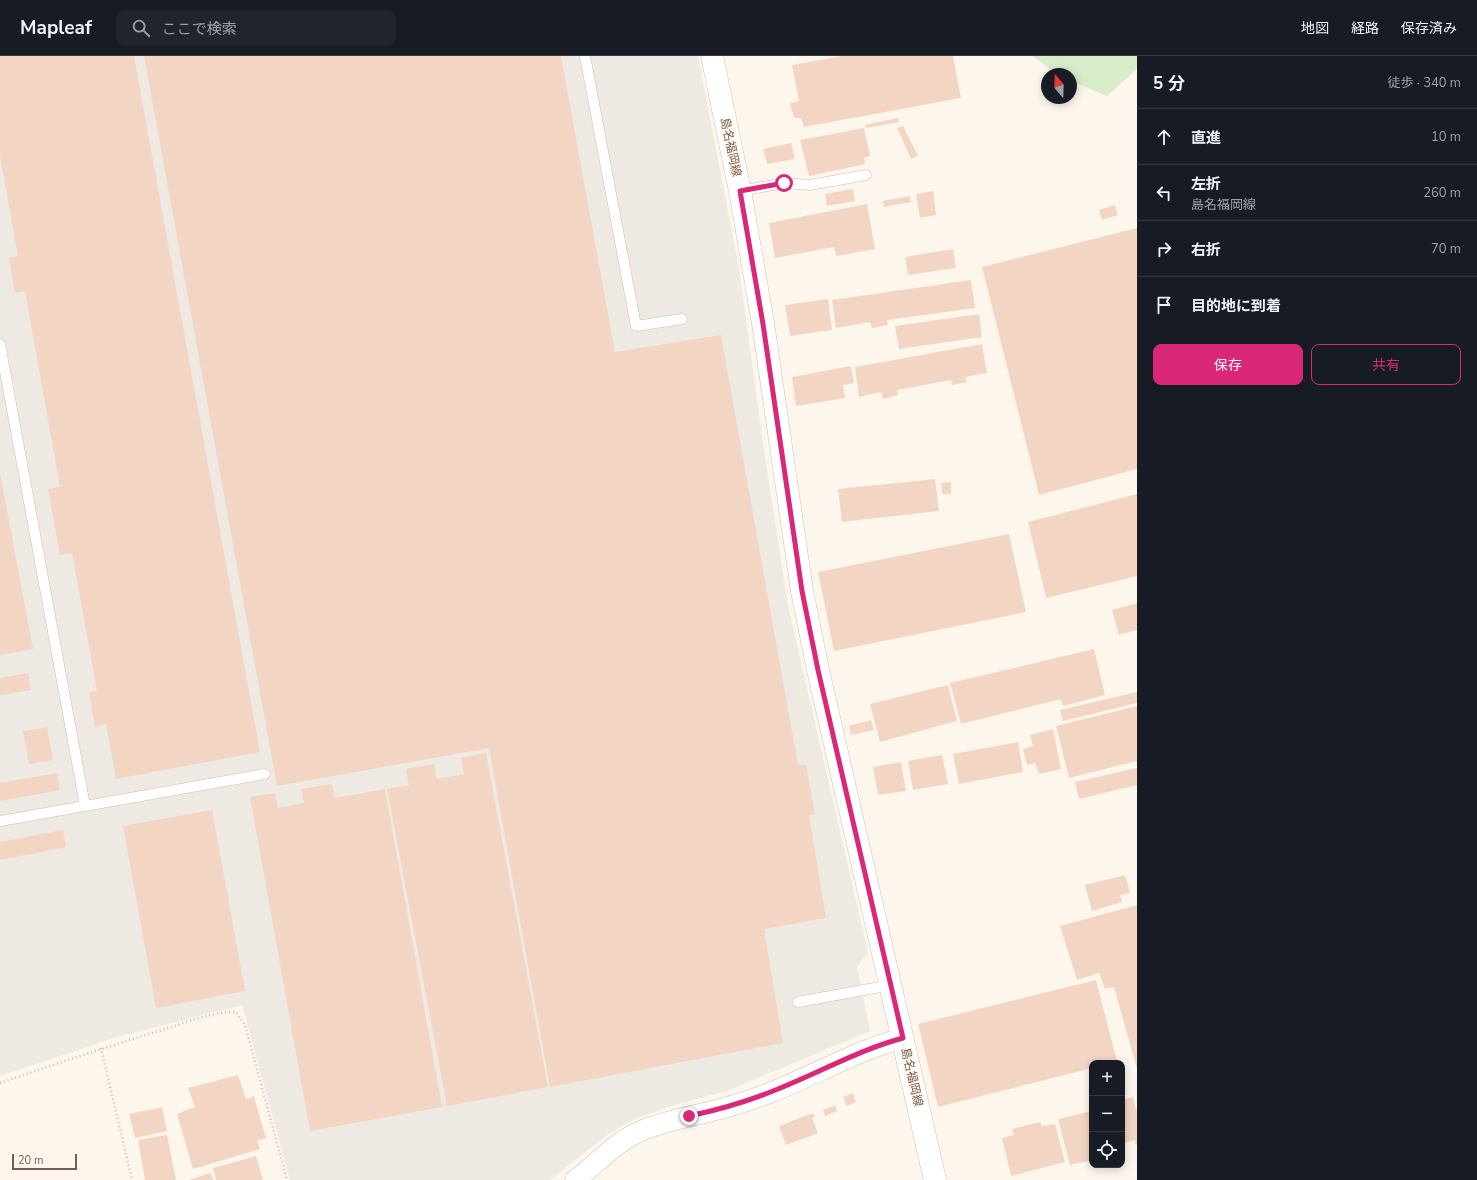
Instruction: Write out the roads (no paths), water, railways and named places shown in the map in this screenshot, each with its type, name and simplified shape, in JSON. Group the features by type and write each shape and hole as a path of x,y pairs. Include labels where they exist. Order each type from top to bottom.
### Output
{"main road":[{"name":"島名福岡線","path":"712,56 740,191 763,324 802,591 820,678 935,1180"}],"street":[{"path":"575,1180 611,1149 640,1132 689,1116 731,1106 773,1092 887,1042 903,1038"}],"lane":[{"path":"585,56 636,326 682,319"},
{"path":"740,191 784,183 810,185 866,175"},
{"path":"0,344 85,806"},
{"path":"0,822 265,774"},
{"path":"798,1002 891,985"}]}
